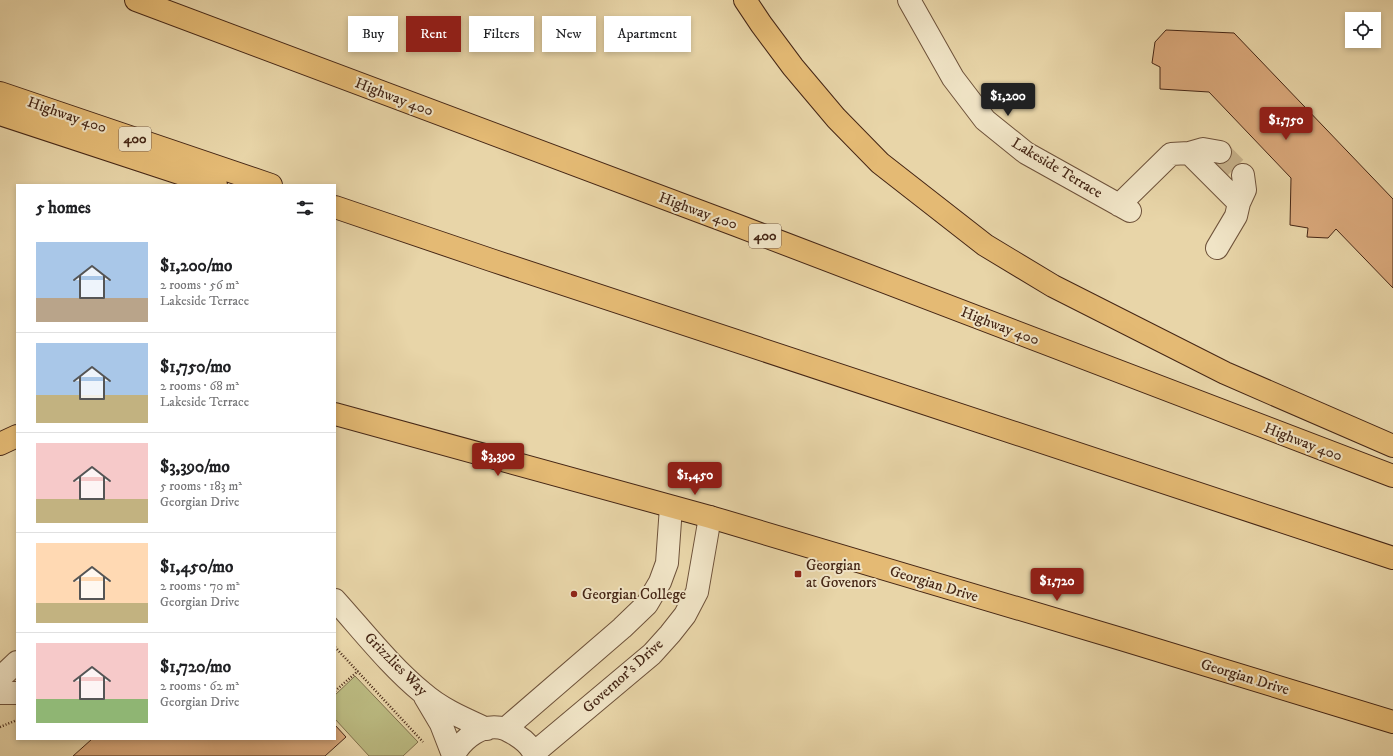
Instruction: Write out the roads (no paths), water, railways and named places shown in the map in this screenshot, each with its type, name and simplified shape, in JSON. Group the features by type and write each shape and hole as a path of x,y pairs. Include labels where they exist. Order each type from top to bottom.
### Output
{"main road":[{"name":"Highway 400","path":"136,0 736,225 1393,476"},
{"path":"745,0 760,24 793,67 836,118 874,158 985,245 1053,286 1225,373 1393,446"},
{"name":"Highway 400","path":"0,92 268,184"},
{"path":"0,114 213,184"},
{"path":"336,207 1393,558"},
{"path":"336,220 491,260"},
{"name":"Georgian Drive","path":"336,414 710,517 1121,639 1393,722"},
{"path":"0,444 16,436"}],"street":[{"name":"Lakeside Terrace","path":"909,0 953,78 984,120 1026,153 1125,208 1171,154 1189,153"},
{"path":"1220,152 1203,149 1189,153 1239,203"},
{"path":"1217,248 1236,216 1239,203 1245,190 1243,175"},
{"path":"453,756 467,737 496,729 622,628 647,604 660,582 667,564 671,507"},
{"name":"Governor's Drive","path":"496,729 520,737 535,755 652,654 685,615 697,592 710,517"},
{"name":"Grizzlies Way","path":"336,601 383,655 423,694 456,715 496,729"},
{"path":"0,678 16,663"},
{"path":"0,693 16,693"},
{"path":"423,694 441,724 453,756"}],"tunnel":[{"path":"1220,152 1243,175"}],"place":[{"name":"Georgian at Govenors","path":"798,574"},
{"name":"Georgian College","path":"574,594"}]}
